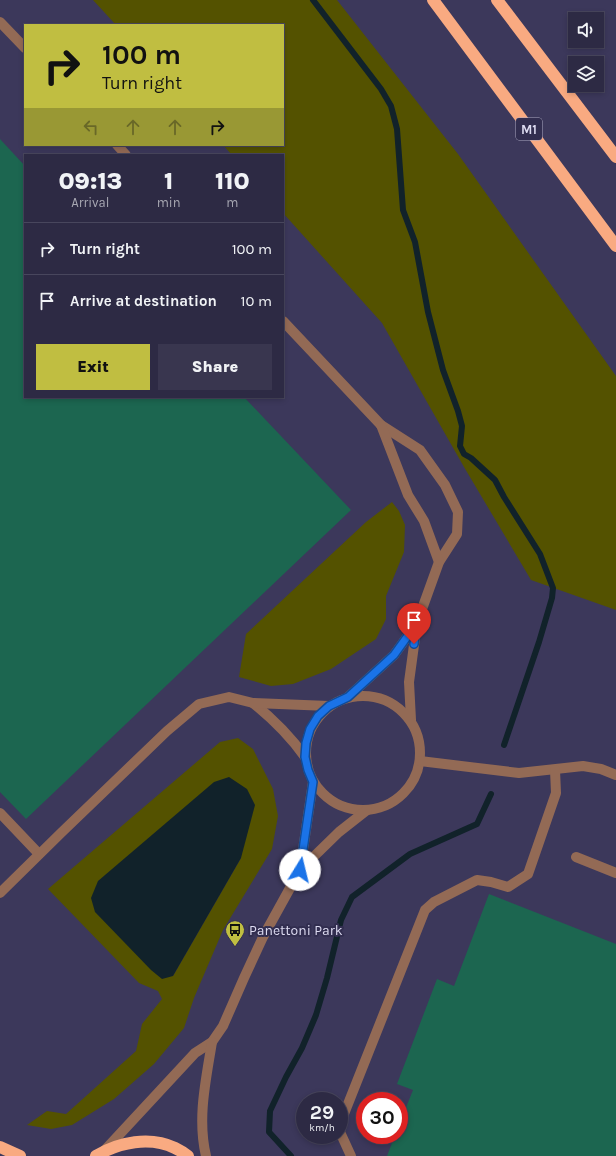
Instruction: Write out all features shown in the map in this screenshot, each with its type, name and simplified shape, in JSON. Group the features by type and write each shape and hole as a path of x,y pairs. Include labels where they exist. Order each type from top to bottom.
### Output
{"highway":[{"name":"M1","path":"433,0 616,246"},
{"path":"497,0 616,157"},
{"path":"101,1153 128,1143 151,1142 174,1148 188,1156"},
{"path":"0,1147 20,1156"}],"street":[{"path":"0,22 24,47"},
{"path":"118,146 125,154"},
{"path":"284,322 381,425 420,450 445,485 458,512 457,534 439,562 417,623 409,682 411,720"},
{"path":"381,425 408,495 424,521 439,562"},
{"path":"348,697 362,695 376,696 390,701 401,709 411,720 419,738 420,761 415,778 403,794 387,806 367,810 351,809 336,804 323,794 313,782 308,770 305,757 306,743 310,729 318,716 329,706 348,697 394,655 417,623"},
{"path":"0,893 167,731 200,704 230,697 253,703 329,706"},
{"path":"253,703 278,725 295,743 305,757"},
{"path":"420,761 519,773 582,766 601,769 616,775"},
{"path":"351,1156 340,1132 344,1114 425,910 434,902 477,880 492,882 508,887 528,874 556,793 555,770"},
{"path":"300,870 313,782"},
{"path":"101,1153 196,1053 212,1042 223,1026 263,937 300,870 339,832 367,810"},
{"path":"0,813 39,854"},
{"path":"576,857 616,872"},
{"path":"206,1156 202,1142 202,1101 212,1042"}],"shaded area":[{"path":"93,0 337,0 458,154 616,376 616,610 531,580 464,467 382,323 284,214 284,154 231,154 224,146 284,146 284,24 115,24"},
{"path":"392,502 399,511 405,525 404,552 386,596 386,619 376,639 331,669 293,684 271,686 239,677 246,634 366,522"},
{"path":"238,738 253,749 273,789 278,816 272,849 223,930 194,998 184,1028 154,1064 114,1099 72,1125 51,1129 27,1125 47,1111 66,1114 136,1051 142,1024 162,999 158,991 139,983 48,889 220,742","holes":["241,858 173,976 98,881"]}],"water":[{"path":"229,777 247,789 255,805 241,858 173,976 162,979 151,970 95,912 91,898 98,881 214,782"}],"building":[{"path":"0,139 24,165 24,398 245,398 351,510 26,819 0,792"},
{"path":"489,894 616,944 616,1156 387,1156 392,1144 408,1144 408,1102 413,1090 397,1084 437,979 454,986"}],"waterway":[{"path":"313,0 381,89 391,106 397,129 403,210 415,242 428,312 443,370 462,426 460,446 464,454 471,458 495,480 540,554 553,588 552,598 539,642 504,745"},
{"path":"291,1156 269,1132 270,1111 302,1048 316,1015 327,978 341,920 352,897 410,854 477,824 491,794"}],"place":[{"name":"Panettoni Park","path":"235,947"}],"route":[{"path":"300,870 313,782 305,757 306,743 310,729 318,716 329,706 348,697 394,655 417,623 414,644"}]}
